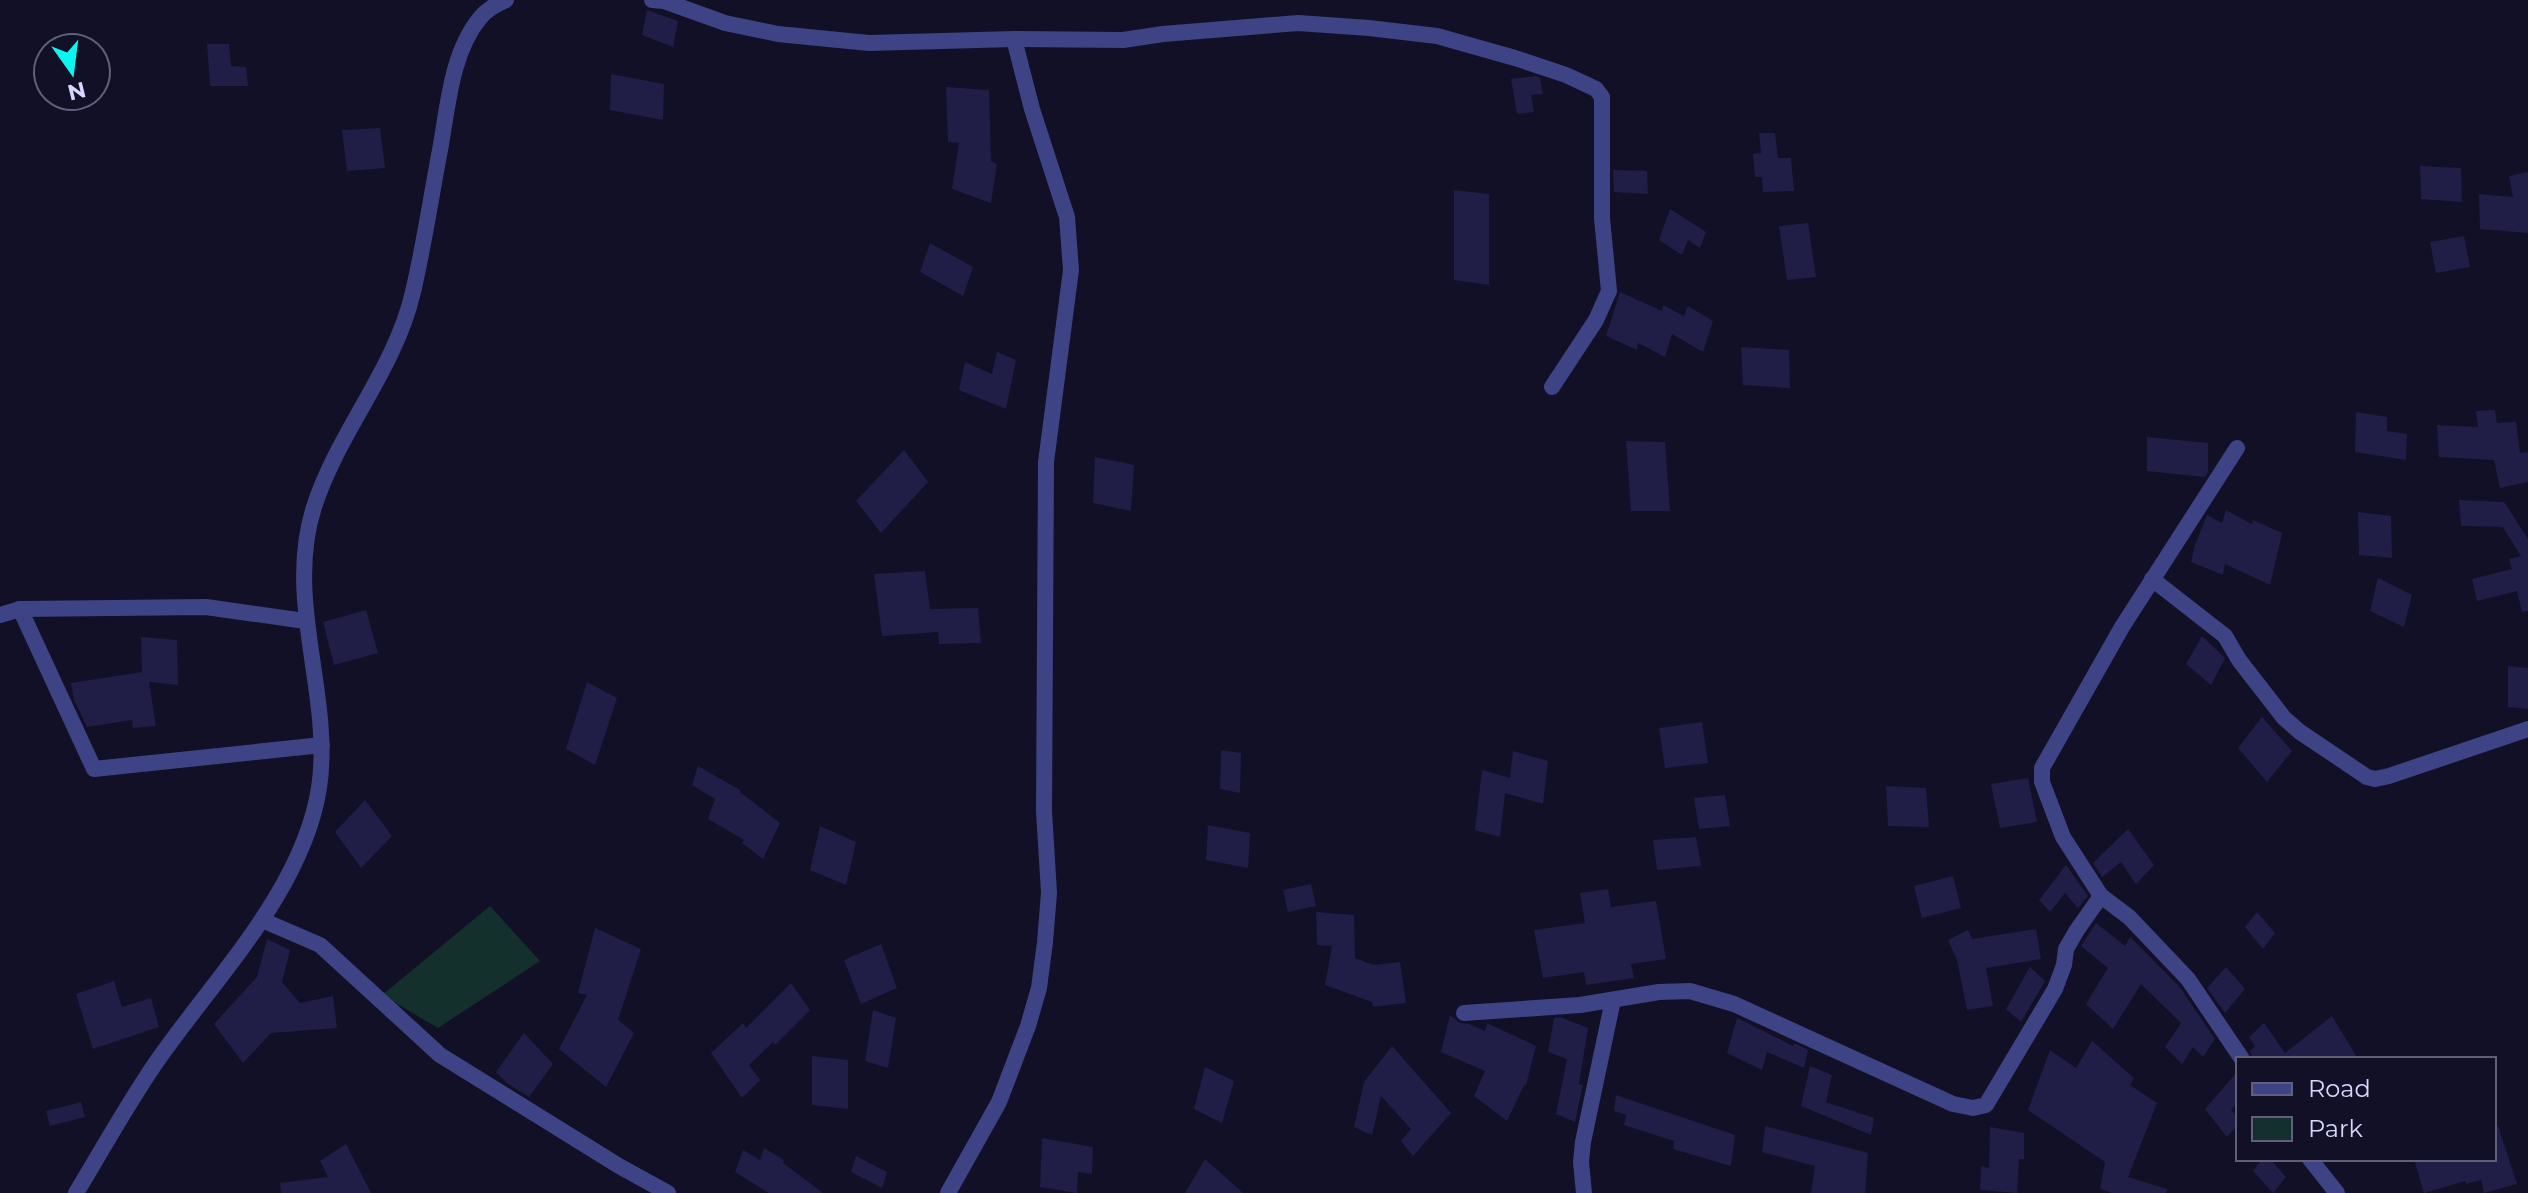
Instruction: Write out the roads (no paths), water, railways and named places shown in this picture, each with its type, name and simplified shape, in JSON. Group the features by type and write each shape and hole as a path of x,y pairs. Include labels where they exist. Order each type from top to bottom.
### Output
{"street":[{"path":"76,1193 155,1064 262,920 301,848 318,791 322,745 305,621 304,558 313,508 385,365 412,297 453,80 468,38 478,20 490,8 506,0"},
{"path":"652,0 664,1 725,23 778,34 869,43 1123,40 1298,23 1369,28 1437,36 1553,71 1596,89 1602,97 1603,109 1602,218 1609,291 1596,320 1552,387"},
{"path":"948,1193 999,1102 1028,1026 1039,988 1049,893 1044,811 1046,462 1070,257 1067,217 1032,109 1014,39"},
{"path":"2237,448 2122,627 2042,768 2042,782 2063,837 2101,896 2129,917 2188,979 2241,1057"},
{"path":"2152,579 2225,636 2239,660 2284,718 2367,777 2389,776 2528,729"},
{"path":"0,615 20,609 206,607 305,621"},
{"path":"20,609 94,769 322,745"},
{"path":"1464,1013 1580,1005 1659,992 1690,991 1734,1004 1953,1104 1973,1108 1986,1105 2055,989 2066,949 2101,896"},
{"path":"262,920 320,945 440,1055 668,1193"},
{"path":"1584,1193 1583,1142 1613,1000"},
{"path":"2312,1161 2337,1193"}]}
